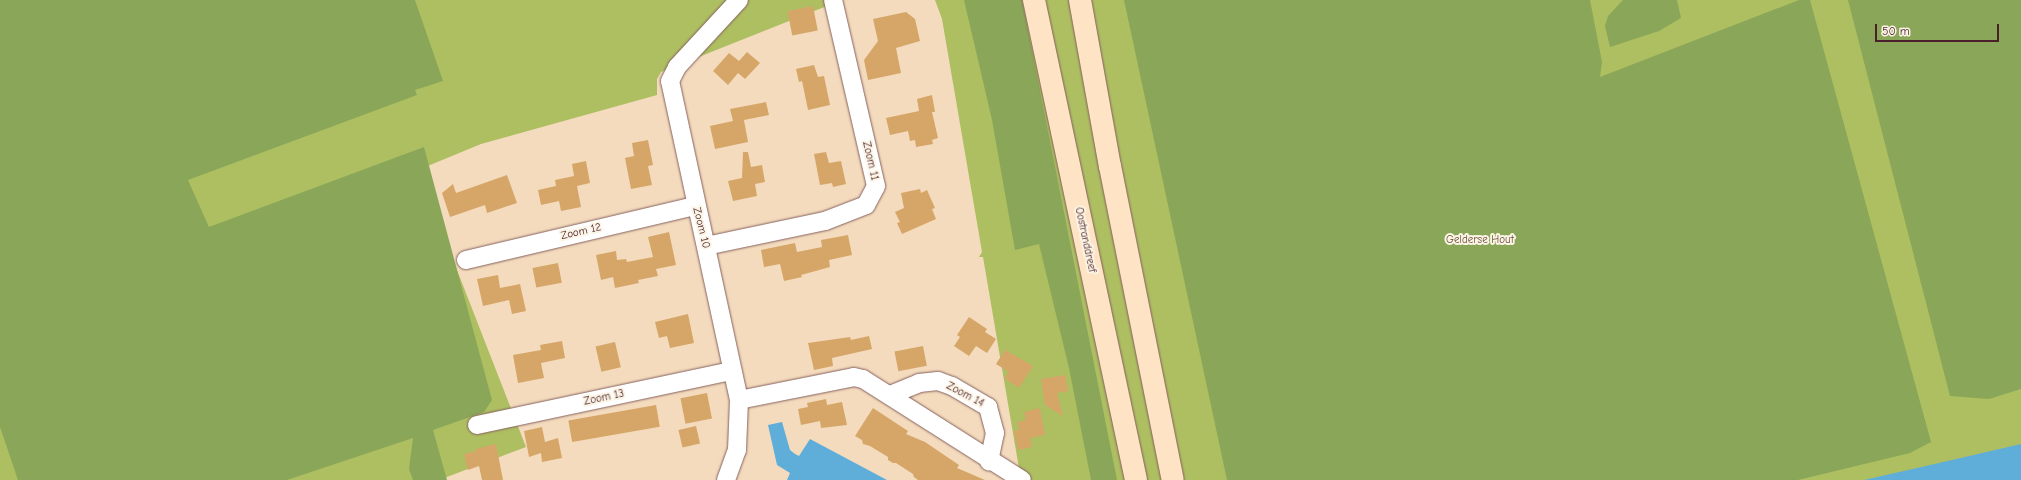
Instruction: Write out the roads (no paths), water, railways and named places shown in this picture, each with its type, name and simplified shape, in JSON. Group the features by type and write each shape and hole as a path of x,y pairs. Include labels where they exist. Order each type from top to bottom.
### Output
{"main road":[{"name":"Oostranddreef","path":"1034,0 1136,480"},
{"path":"1080,0 1111,174 1173,480"}],"street":[{"name":"Zoom 10","path":"726,480 737,450 738,400 670,81 677,67 739,0"},
{"name":"Zoom 11","path":"706,246 825,221 866,205 876,186 833,0"},
{"name":"Zoom 12","path":"466,260 696,206"},
{"name":"Zoom 13","path":"477,425 732,371"},
{"path":"738,400 854,377 863,379 890,395 989,461 1022,480"},
{"name":"Zoom 14","path":"890,395 919,383 938,381 952,386 988,407 995,433 989,461"}],"water":[{"path":"782,422 790,450 795,454 799,456 810,439 887,480 787,480 790,473 777,465 768,425"},
{"path":"2021,444 2021,480 1864,480 1939,463"}],"park label":[{"name":"Gelderse Hout","path":"1480,240"}]}
